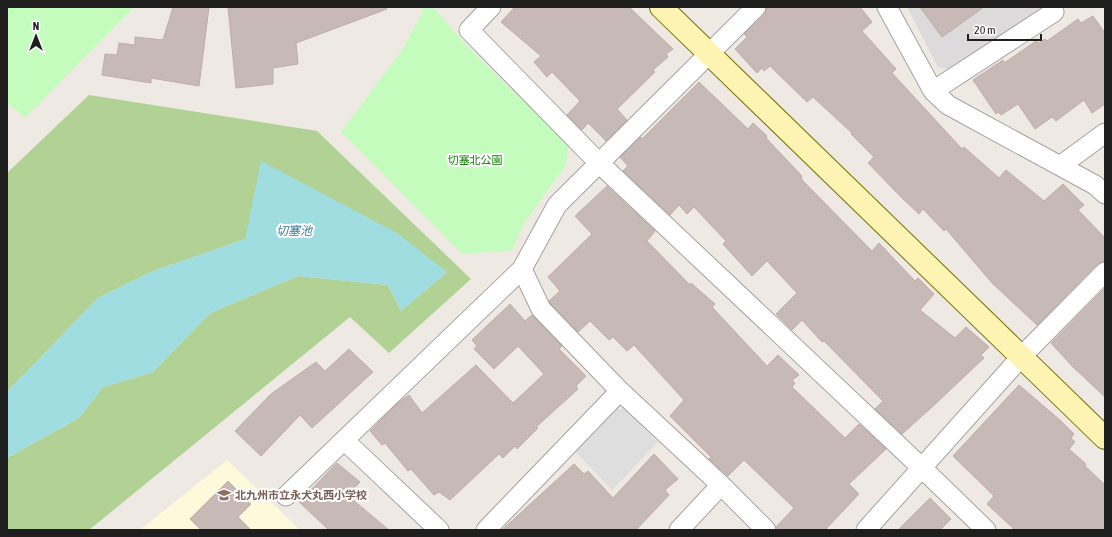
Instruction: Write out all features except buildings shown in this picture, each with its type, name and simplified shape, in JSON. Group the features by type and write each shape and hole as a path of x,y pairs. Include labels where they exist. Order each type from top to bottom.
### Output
{"street":[{"path":"491,7 469,30 599,164 986,530"},
{"path":"661,7 1105,438"},
{"path":"286,496 522,269 557,205 756,7"},
{"path":"887,7 933,91 948,105 1095,185 1105,194"},
{"path":"933,91 1054,12"},
{"path":"1060,166 1105,133"},
{"path":"522,269 541,308 620,390 766,530"},
{"path":"866,530 1021,357 1105,272"},
{"path":"486,530 620,390"},
{"path":"344,440 439,530"},
{"path":"679,530 721,486"}],"shaded area":[{"path":"907,7 1048,7 954,71 938,67"},
{"path":"613,409 624,409 658,442 612,490 575,451"},
{"name":"北九州市立永犬丸西小学校","path":"227,460 300,530 140,530"}],"green space":[{"path":"7,7 134,7 25,118 7,102"},
{"name":"切塞北公園","path":"425,7 433,7 466,45 568,145 566,165 524,223 512,250 462,254 341,132 403,49"},
{"path":"89,95 317,131 471,279 389,353 350,317 89,530 7,530 7,458 79,418 103,387 153,372 210,313 298,276 388,285 401,311 447,272 245,239 151,272 98,298 7,392 7,173"}],"water":[{"name":"切塞池","path":"261,161 397,233 447,272 401,311 388,285 298,276 210,313 153,372 103,387 79,418 7,458 7,392 98,298 151,272 245,239"}],"place":[{"name":"北九州市立永犬丸西小学校","path":"224,495"}]}
